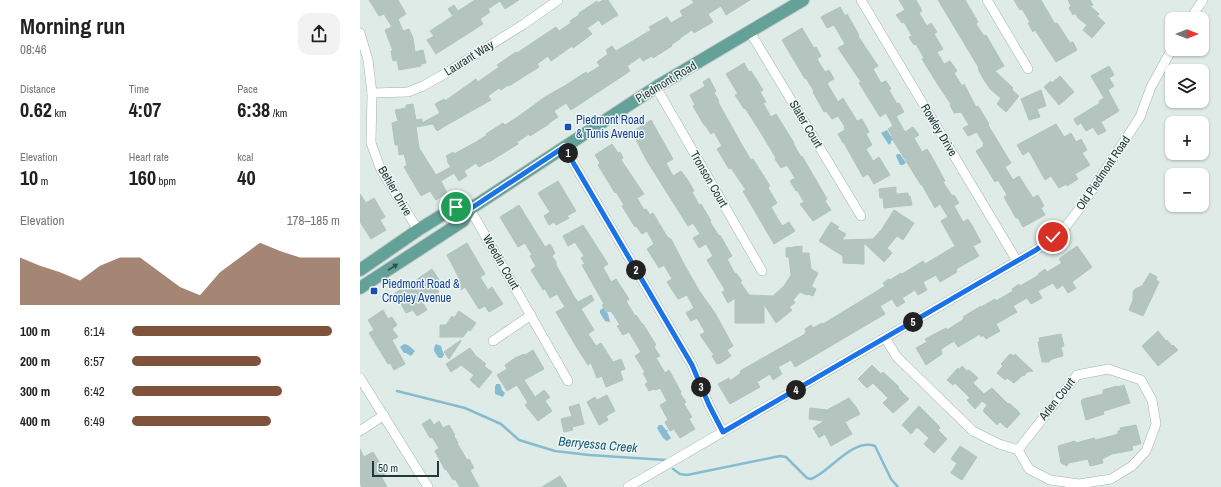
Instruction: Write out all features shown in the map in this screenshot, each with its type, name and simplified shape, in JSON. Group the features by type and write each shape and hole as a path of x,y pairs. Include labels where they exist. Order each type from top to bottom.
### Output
{"main road":[{"name":"Piedmont Road","path":"360,288 463,221 470,209 656,87 803,0"},
{"path":"360,270 418,230 456,207 470,209"}],"street":[{"name":"Laurant Way","path":"372,93 408,92 423,86 517,28 558,0"},
{"name":"Rowley Drive","path":"861,0 1017,261"},
{"path":"987,0 1028,69"},
{"path":"1195,12 1204,0"},
{"name":"Slater Court","path":"750,32 861,216"},
{"name":"Behler Drive","path":"360,33 368,60 372,93 371,143 381,170 418,230"},
{"name":"Old Piedmont Road","path":"628,487 1036,250 1053,237 1066,225 1083,204 1140,117 1151,87 1168,56"},
{"name":"Tronson Court","path":"656,87 762,271"},
{"path":"564,147 692,365 709,405 723,432"},
{"name":"Weedin Court","path":"470,209 568,381"},
{"path":"493,341 531,315"},
{"path":"885,338 897,357 973,431 999,444 1018,450"},
{"name":"Arlen Court","path":"1108,369 1127,375 1141,380 1152,400 1156,424 1146,451 1132,466 1111,479 1079,484 1050,480 1029,469 1018,450 1076,375 1108,369"},
{"path":"360,378 428,487"},
{"path":"360,431 384,415"}],"water":[{"path":"887,130 893,140 889,145 881,133"},
{"path":"897,154 900,154 906,163 900,165 896,156"},
{"path":"604,308 608,314 610,322 605,321 600,313 600,310"},
{"path":"404,344 408,345 415,351 411,356 404,353 400,347"},
{"path":"436,344 441,346 444,355 442,358 439,358 434,351"},
{"path":"496,384 500,384 505,393 503,397 495,394"},
{"path":"659,425 662,425 666,430 668,430 667,432 671,438 667,441 663,438 657,428"}],"building":[{"path":"369,0 398,0 406,14 398,19 403,31 409,29 413,38 415,52 423,50 426,63 421,64 421,66 399,70 397,60 393,61 391,51 393,51 385,30 392,27 384,14 379,16"},
{"path":"475,0 519,0 505,9 500,1 488,9 490,12 480,19 483,24 436,54 427,40 434,36 430,31 453,16 448,9 454,5 458,11"},
{"path":"603,0 608,0 618,15 602,25 599,20 587,28 592,34 573,48 572,46 551,61 548,56 537,64 539,67 509,86 508,85 501,90 499,88 488,96 491,100 437,131 433,124 416,127 419,148 436,175 451,167 446,156 453,152 454,154 476,142 503,123 505,125 519,116 545,97 586,72 587,74 600,66 597,62 608,54 606,50 612,46 616,51 651,30 649,27 667,17 671,23 683,16 680,11 694,3 692,0 750,0 726,15 721,6 708,14 713,22 694,33 692,30 671,45 672,46 653,58 652,56 643,61 640,57 627,66 630,71 571,110 566,103 554,111 558,117 549,124 530,136 529,134 517,142 518,144 489,162 479,167 476,163 464,171 467,176 459,181 454,173 441,181 447,193 436,200 430,191 421,196 404,167 407,165 404,154 399,155 398,145 395,145 392,123 398,121 395,110 406,108 406,105 413,104 416,120 422,119 422,123 440,113 435,104 444,99 445,101 476,79 478,82 499,67 497,65 516,52 517,53 556,27 559,31 571,23 570,21 579,15 579,13 597,1 598,3"},
{"path":"899,0 916,0 922,11 919,13 927,26 931,23 937,32 934,34 943,49 937,52 944,64 950,61 957,71 954,73 962,86 964,84 976,107 978,106 1011,163 1005,167 1013,180 1019,176 1033,198 1038,195 1044,206 1041,208 1045,215 1023,227 1018,218 1016,218 1004,197 1007,195 998,180 995,182 976,151 984,146 977,132 968,136 963,128 969,125 961,112 954,113 950,105 951,104 922,59 924,58 916,44 914,45 909,37 912,36 904,22 902,23 896,15 905,10"},
{"path":"938,0 965,0 978,22 976,24 984,36 986,35 1004,66 995,71 1013,88 1012,90 1019,96 1006,112 997,104 1001,98 991,90 984,80 978,69 979,68"},
{"path":"1014,0 1041,0 1055,24 1057,23 1070,43 1073,42 1077,50 1056,62 1035,30 1033,32 1028,23 1030,22"},
{"path":"1068,0 1090,0 1093,5 1090,6 1099,14 1097,16 1105,23 1092,38 1083,30 1087,25 1078,18 1075,13 1073,15 1069,8 1071,6"},
{"path":"840,7 845,16 847,14 859,35 858,36 878,66 873,69 881,83 886,81 897,104 899,103 904,112 896,116 905,132 913,127 919,135 914,138 922,152 927,149 945,181 943,182 952,196 954,195 959,203 954,206 963,222 968,219 973,227 981,242 973,246 979,256 956,269 957,272 940,282 936,275 923,282 927,290 918,295 915,290 902,298 905,302 897,307 892,299 880,306 885,314 795,367 791,360 778,367 782,374 773,380 770,374 757,382 760,387 730,404 718,384 729,378 730,381 741,373 740,371 805,334 805,329 811,325 813,328 822,323 823,324 864,299 885,286 883,283 889,279 890,280 901,273 902,274 923,261 925,264 955,246 941,221 948,217 940,204 935,208 891,137 892,136 888,129 893,126 886,113 880,117 859,83 861,82 838,48 845,44 834,25 827,28 821,17"},
{"path":"802,28 814,48 816,47 821,56 817,59 825,72 829,70 834,79 827,83 838,102 843,98 857,121 862,119 869,132 866,134 872,145 866,149 873,161 879,157 890,175 874,184 868,174 863,177 838,134 845,130 845,127 838,116 832,119 826,111 824,112 813,92 814,91 806,78 805,79 782,40"},
{"path":"744,63 763,90 760,92 766,102 763,103 771,117 776,114 827,199 825,201 831,210 813,221 800,204 804,202 790,181 795,178 787,165 781,168 761,133 735,95 738,94 726,74"},
{"path":"1109,66 1114,75 1109,78 1114,86 1108,90 1119,111 1101,122 1106,131 1098,135 1093,127 1086,131 1081,123 1077,125 1074,119 1100,103 1099,101 1104,98 1091,76"},
{"path":"1060,76 1074,92 1059,105 1044,87 1051,81 1052,83"},
{"path":"709,78 716,91 714,93 719,101 718,102 742,145 770,186 768,188 777,203 771,207 782,226 789,222 795,231 774,244 743,191 746,190 731,168 729,169 717,149 722,146 714,132 711,134 693,106 695,105 690,95 705,86 703,82"},
{"path":"1041,90 1046,106 1037,109 1040,117 1029,120 1021,99"},
{"path":"651,120 673,159 666,163 673,176 681,171 689,182 694,191 692,192 699,205 701,204 711,221 710,222 719,236 720,235 732,256 727,259 735,274 736,273 742,281 740,282 749,295 773,296 784,286 791,275 789,257 786,257 786,248 802,246 802,253 809,253 811,269 818,273 812,285 812,287 816,289 813,296 800,292 793,300 795,303 789,307 792,310 776,323 764,304 764,323 735,323 735,298 728,303 722,292 725,290 707,260 713,256 706,244 699,248 693,238 700,234 693,223 688,226 647,161 632,132"},
{"path":"1056,124 1064,137 1071,133 1076,142 1081,139 1087,150 1082,153 1090,165 1075,174 1078,179 1067,186 1066,184 1059,188 1051,176 1045,180 1029,151 1023,155 1017,145"},
{"path":"612,144 618,153 620,152 623,158 621,160 644,194 637,198 644,210 646,209 650,215 653,213 666,235 671,239 700,292 715,313 733,346 727,350 731,356 721,363 717,364 712,356 714,355 700,335 705,332 697,318 691,321 686,313 694,308 687,295 678,299 667,282 672,279 664,265 659,268 647,249 654,244 647,231 642,234 636,226 635,227 622,206 624,205 598,165 600,163 595,155"},
{"path":"558,181 576,211 567,216 569,218 556,225 554,222 549,225 544,216 550,212 538,193"},
{"path":"896,187 896,194 908,193 912,205 884,208 883,198 880,198 879,189"},
{"path":"360,194 366,203 374,198 385,217 380,220 386,230 371,239 360,222"},
{"path":"519,205 545,247 550,244 555,253 552,256 556,262 556,265 578,302 591,295 594,300 581,309 594,330 588,334 596,346 601,343 613,362 621,359 625,369 620,371 623,380 606,387 602,376 597,378 591,363 588,365 577,348 556,312 565,307 557,294 550,298 545,289 543,290 531,270 536,266 525,243 518,247 500,217"},
{"path":"894,210 914,223 903,240 897,236 887,248 892,253 884,262 864,243 864,264 843,263 843,256 819,241 831,222 839,227 837,229 846,234 842,240 873,239 882,229"},
{"path":"583,225 608,264 603,267 611,282 616,279 629,299 626,301 656,345 654,347 660,356 656,358 665,373 669,370 686,402 684,404 692,417 689,419 695,429 680,438 674,429 670,431 665,422 668,420 660,405 667,401 660,388 649,391 645,384 648,382 643,373 645,372 635,356 641,352 629,332 623,335 617,326 620,325 611,311 606,312 602,305 604,304 582,265 585,264 581,258 584,256 575,242 568,246 563,236"},
{"path":"467,243 485,274 480,277 488,290 492,287 503,304 489,312 485,306 479,309 465,287 461,290 456,283 460,280 447,255"},
{"path":"1077,246 1092,267 1072,282 1076,288 1068,293 1063,285 1057,289 1053,283 1038,291 1042,298 1031,304 1027,298 1013,306 1017,312 996,324 1000,331 986,339 983,335 981,337 980,334 958,347 954,341 941,349 942,354 926,365 916,348 927,342 925,339 946,328 947,330 964,319 963,317 966,315 995,299 996,301 1013,291 1012,289 1019,284 1020,286 1039,275 1038,274 1045,269 1047,272 1062,263 1059,259"},
{"path":"432,269 441,283 435,287 439,292 423,303 427,310 417,316 413,310 406,313 395,293 402,289 403,291 417,282 416,280"},
{"path":"1150,273 1157,277 1156,280 1159,282 1143,316 1129,310 1133,300 1133,292 1135,289 1142,286"},
{"path":"383,310 388,319 392,317 397,325 392,329 398,337 392,340 405,364 394,370 390,363 388,364 369,333 374,330 368,320"},
{"path":"459,311 476,323 463,337 440,337 440,325 446,325 452,316 454,318"},
{"path":"1158,331 1166,341 1167,340 1178,350 1158,366 1142,346"},
{"path":"1061,334 1064,346 1061,347 1063,356 1052,359 1049,362 1042,362 1038,342 1040,342 1039,338"},
{"path":"461,341 449,359 444,352"},
{"path":"470,348 476,356 486,364 484,366 492,372 479,388 470,380 474,375 461,365 451,372 446,364"},
{"path":"533,350 544,369 524,380 535,397 544,390 550,397 545,401 552,411 538,421 525,405 528,403 517,385 507,391 497,375 507,369 505,365 515,358 524,354 525,355"},
{"path":"1010,354 1014,356 1015,354 1033,371 1027,372 1014,383 1007,378 1005,380 997,373 1003,366 1001,364"},
{"path":"872,365 881,374 883,372 909,399 893,413 883,403 888,398 873,383 867,388 858,379"},
{"path":"962,366 978,378 973,383 984,394 992,388 1008,404 1009,403 1018,411 1020,414 1007,428 1000,422 997,425 983,411 987,405 982,401 975,409 967,400 970,398 955,383 953,385 947,380 958,368 959,370"},
{"path":"1124,385 1130,403 1104,411 1104,414 1086,420 1081,401 1083,399 1103,394 1103,390"},
{"path":"607,395 615,411 606,416 608,420 599,425 587,402 595,397 597,400"},
{"path":"849,398 860,414 845,422 852,434 831,446 825,434 819,438 813,428 824,421 809,419 810,408 827,410"},
{"path":"579,404 584,424 572,427 573,430 564,432 561,419 572,416 569,407"},
{"path":"919,406 939,426 940,428 938,430 947,439 934,453 924,444 929,438 917,427 911,434 902,425"},
{"path":"430,419 434,425 439,421 443,428 449,425 455,435 454,436 457,443 467,460 469,459 474,468 470,470 479,487 460,487 455,479 453,480 446,469 445,470 435,451 439,448 432,437 430,438 422,424"},
{"path":"1136,425 1141,443 1132,446 1133,450 1112,454 1102,459 1103,463 1090,466 1088,459 1068,463 1067,466 1061,463 1058,446 1075,441 1076,443 1094,438 1095,440 1111,436 1118,434 1118,431 1121,430 1120,428"},
{"path":"960,446 977,457 962,480 951,473 957,463 951,459"},
{"path":"360,449 364,457 373,452 386,473 381,476 387,487 362,487 360,484"},
{"path":"560,476 567,487 542,487"}],"waterway":[{"name":"Berryessa Creek","path":"397,391 465,408 501,424 519,440 555,451 589,455 666,460"},
{"name":"Berryessa Creek","path":"673,469 680,474 687,475 780,456 786,457 807,478 811,479 826,470 850,451 866,445 875,446 891,479 898,487"}],"place":[{"name":"Piedmont Road & Tunis Avenue","path":"568,127"},
{"name":"Piedmont Road & Cropley Avenue","path":"374,291"}],"route":[{"path":"456,207 470,209 564,147 692,365 709,405 723,432 1036,250 1053,237"}]}
